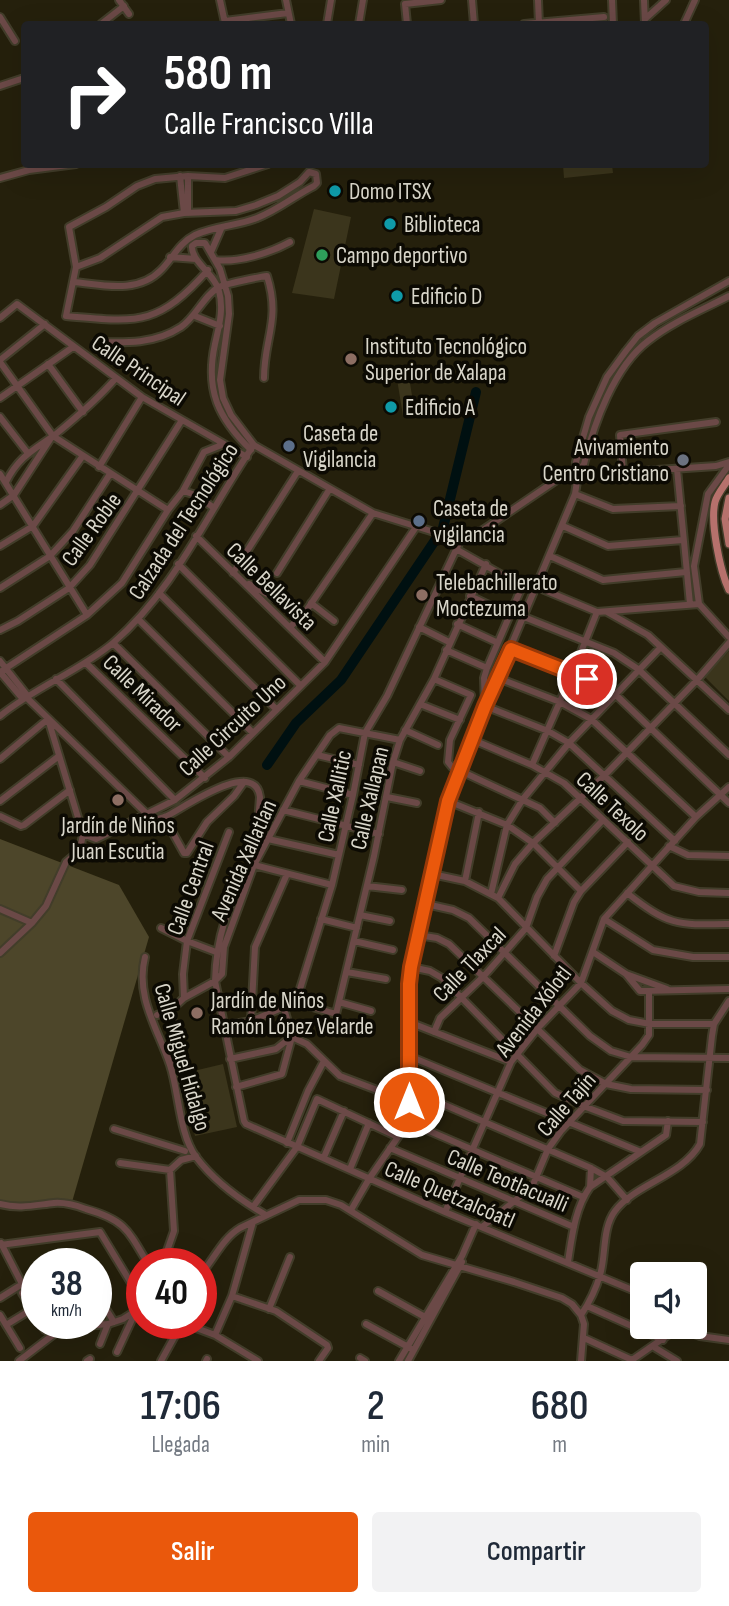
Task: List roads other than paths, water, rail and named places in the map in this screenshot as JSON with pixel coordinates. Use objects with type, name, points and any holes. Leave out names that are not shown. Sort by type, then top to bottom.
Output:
[{"type":"main road","points":[[729,478],[715,502],[715,531],[721,571],[729,590]]},
{"type":"main road","points":[[729,498],[726,519],[729,544]]},
{"type":"street","points":[[219,0],[224,21]]},
{"type":"street","points":[[286,0],[290,21]]},
{"type":"street","points":[[328,21],[331,0]]},
{"type":"street","points":[[360,21],[363,0]]},
{"type":"street","points":[[407,21],[405,4],[440,0]]},
{"type":"street","points":[[472,0],[474,21]]},
{"type":"street","points":[[538,0],[539,21]]},
{"type":"street","points":[[612,0],[613,21]]},
{"type":"street","points":[[644,0],[645,21]]},
{"type":"street","points":[[646,21],[666,0]]},
{"type":"street","points":[[685,21],[695,0]]},
{"type":"street","points":[[105,21],[122,3],[129,14]]},
{"type":"street","points":[[236,21],[288,12]]},
{"type":"street","points":[[0,17],[15,41]]},
{"type":"street","points":[[567,21],[604,17]]},
{"type":"street","points":[[0,86],[21,79]]},
{"type":"street","points":[[0,178],[45,168]]},
{"type":"street","points":[[208,270],[176,303],[160,313],[118,320],[66,316],[76,267],[68,227],[106,207],[137,186],[155,179],[184,176],[225,178],[256,168]]},
{"type":"street","points":[[74,282],[124,287],[137,285],[162,270],[170,257],[193,236],[239,225],[276,210],[314,186],[317,183],[316,174],[309,172],[278,196],[236,211],[162,217],[100,258],[76,267]]},
{"type":"street","points":[[184,176],[186,213]]},
{"type":"street","points":[[212,251],[221,229]]},
{"type":"street","points":[[215,260],[225,261],[268,251],[290,242]]},
{"type":"street","points":[[196,243],[205,243],[220,269],[229,314],[220,380],[223,398],[252,447],[224,420],[213,389],[212,358],[220,326],[223,286],[196,259],[192,248],[196,243]]},
{"type":"street","points":[[170,257],[196,259]]},
{"type":"street","points":[[220,269],[225,261]]},
{"type":"street","points":[[96,342],[130,343],[156,339],[183,326],[223,286],[267,276],[274,310],[264,378]]},
{"type":"street","points":[[351,1210],[406,1121],[410,1090],[411,967],[448,801],[471,739],[575,494],[578,475],[576,462],[589,417],[607,377],[638,336],[655,323],[729,281]]},
{"type":"street","points":[[578,475],[606,401],[634,356],[646,342],[661,332],[729,296]]},
{"type":"street","name":"Calle Principal","points":[[0,318],[17,304],[142,397],[247,457]]},
{"type":"street","points":[[195,316],[220,326]]},
{"type":"street","points":[[44,324],[0,361],[52,436],[168,510]]},
{"type":"street","points":[[0,398],[73,347]]},
{"type":"street","points":[[48,364],[83,412]]},
{"type":"street","points":[[6,482],[27,452],[83,412],[116,378]]},
{"type":"street","points":[[99,467],[142,397]]},
{"type":"street","points":[[0,417],[27,452]]},
{"type":"street","name":"Calle Roble","points":[[0,630],[69,587],[90,565],[182,420]]},
{"type":"street","points":[[622,472],[620,435],[716,422]]},
{"type":"street","points":[[0,505],[14,495],[52,436]]},
{"type":"street","points":[[1,671],[87,615],[122,583],[183,491],[204,452],[224,444]]},
{"type":"street","name":"Calzada del Tecnológico","points":[[0,716],[25,697],[86,663],[138,620],[178,565],[211,506],[252,447],[373,513],[447,536],[462,537]]},
{"type":"street","points":[[0,546],[33,526],[82,457]]},
{"type":"street","points":[[462,537],[483,530],[558,479],[578,475],[729,463]]},
{"type":"street","points":[[729,463],[708,495],[694,566],[699,604],[729,637]]},
{"type":"street","points":[[677,469],[690,604]]},
{"type":"street","points":[[233,573],[298,471]]},
{"type":"street","points":[[0,474],[87,615]]},
{"type":"street","points":[[0,588],[50,556],[73,531],[110,474]]},
{"type":"street","points":[[278,573],[329,490]]},
{"type":"street","points":[[183,491],[196,495],[211,506]]},
{"type":"street","points":[[575,494],[613,509],[681,506]]},
{"type":"street","points":[[290,627],[304,614],[373,513]]},
{"type":"street","points":[[563,526],[608,546],[683,540]]},
{"type":"street","name":"Calle Circuito Uno","points":[[83,834],[96,839],[148,815],[175,800],[229,757],[325,662],[416,527]]},
{"type":"street","name":"Calle Bellavista","points":[[196,536],[325,662]]},
{"type":"street","name":"Calle Xallitic","points":[[296,1002],[332,885],[354,795],[365,733],[387,696],[462,537]]},
{"type":"street","points":[[456,549],[518,583],[521,589],[486,668],[485,706]]},
{"type":"street","points":[[550,556],[603,580],[685,572]]},
{"type":"street","name":"Calle Xallapan","points":[[296,1002],[336,1014],[400,740],[434,679],[486,564]]},
{"type":"street","points":[[178,565],[300,685]]},
{"type":"street","points":[[242,579],[304,614]]},
{"type":"street","points":[[537,587],[597,612],[699,604]]},
{"type":"street","points":[[159,593],[276,709]]},
{"type":"street","points":[[470,596],[508,614]]},
{"type":"street","points":[[311,603],[334,621]]},
{"type":"street","points":[[531,765],[548,731],[597,612]]},
{"type":"street","points":[[607,612],[648,635],[729,710]]},
{"type":"street","points":[[524,617],[614,653],[638,669],[729,755]]},
{"type":"street","points":[[138,620],[252,732]]},
{"type":"street","points":[[457,624],[496,642]]},
{"type":"street","points":[[419,627],[449,642]]},
{"type":"street","points":[[113,643],[229,757]]},
{"type":"street","points":[[495,896],[515,864],[533,843],[605,775],[729,643]]},
{"type":"street","points":[[495,896],[508,825],[523,799],[569,743],[661,647]]},
{"type":"street","points":[[511,649],[573,672],[616,695],[729,803]]},
{"type":"street","points":[[446,650],[486,668]]},
{"type":"street","points":[[0,661],[1,671],[25,697],[148,815],[151,821],[164,817],[208,791],[244,782],[254,785],[259,790],[260,797],[254,865],[332,885]]},
{"type":"street","name":"Calle Mirador","points":[[86,663],[205,778]]},
{"type":"street","points":[[498,678],[560,702],[591,719],[696,817]]},
{"type":"street","points":[[56,679],[175,800]]},
{"type":"street","points":[[434,679],[471,695],[450,740],[448,762],[540,808],[555,823]]},
{"type":"street","points":[[420,704],[460,720]]},
{"type":"street","points":[[485,706],[548,731],[569,743],[605,775],[672,844],[688,855],[729,856]]},
{"type":"street","points":[[0,953],[46,906],[66,862],[80,850],[83,834],[48,719]]},
{"type":"street","points":[[0,759],[48,719]]},
{"type":"street","name":"Avenida Xallatlan","points":[[246,1124],[222,1026],[215,981],[222,974],[221,945],[254,865],[299,781],[317,754],[330,735],[339,728],[365,733]]},
{"type":"street","points":[[405,730],[438,745]]},
{"type":"street","points":[[365,733],[400,740]]},
{"type":"street","name":"Calle Texolo","points":[[471,739],[531,765],[564,783],[674,886],[699,892],[729,893]]},
{"type":"street","points":[[317,754],[359,765]]},
{"type":"street","points":[[0,801],[59,756]]},
{"type":"street","points":[[393,762],[420,771]]},
{"type":"street","points":[[299,781],[354,795]]},
{"type":"street","points":[[164,817],[187,853],[207,822],[234,796],[244,782]]},
{"type":"street","name":"Avenida Xólotl","points":[[445,1212],[511,1062],[538,1028],[581,983],[604,919],[696,817],[729,787]]},
{"type":"street","points":[[0,816],[24,825],[70,790]]},
{"type":"street","points":[[387,797],[417,803]]},
{"type":"street","points":[[448,801],[508,825],[533,843],[581,891]]},
{"type":"street","points":[[283,810],[379,834]]},
{"type":"street","points":[[465,881],[479,812]]},
{"type":"street","name":"Calle Tlaxcal","points":[[434,1032],[440,1018],[484,976],[526,928],[537,897],[557,867],[603,820]]},
{"type":"street","name":"Calle Central","points":[[184,998],[183,974],[187,941],[229,832]]},
{"type":"street","points":[[268,839],[339,855]]},
{"type":"street","points":[[554,956],[574,902],[581,891],[628,842]]},
{"type":"street","points":[[251,1021],[254,947],[286,874]]},
{"type":"street","points":[[432,874],[465,881],[495,896],[581,983],[612,1010],[629,1020],[650,1024],[714,1024]]},
{"type":"street","points":[[367,886],[402,890]]},
{"type":"street","points":[[627,893],[654,914],[674,923],[729,925]]},
{"type":"street","points":[[426,904],[453,910],[469,918],[590,1037],[611,1051],[631,1056],[729,1058]]},
{"type":"street","points":[[0,909],[32,922]]},
{"type":"street","points":[[360,915],[390,921]]},
{"type":"street","points":[[321,919],[357,928]]},
{"type":"street","points":[[604,919],[653,950],[693,957],[729,957]]},
{"type":"street","points":[[161,928],[216,952]]},
{"type":"street","points":[[418,935],[437,938],[449,944],[580,1070],[606,1084],[631,1089],[707,1090]]},
{"type":"street","points":[[354,941],[393,950]]},
{"type":"street","points":[[157,1015],[171,1010],[184,998],[215,981],[216,952],[221,945]]},
{"type":"street","points":[[593,952],[626,974],[672,991]]},
{"type":"street","name":"Calle Miguel Hidalgo","points":[[145,957],[142,978],[145,997],[152,1024],[170,1064],[187,1149],[213,1175],[266,1214]]},
{"type":"street","points":[[411,967],[430,971],[442,978],[555,1093],[623,1121],[703,1122]]},
{"type":"street","points":[[346,972],[386,979]]},
{"type":"street","points":[[626,974],[640,990],[729,989]]},
{"type":"street","points":[[649,991],[650,1024]]},
{"type":"street","points":[[581,1315],[600,1275],[614,1212],[627,1200],[693,1157],[700,1144],[714,1024],[729,1001]]},
{"type":"street","points":[[222,1026],[251,1021],[296,1002]]},
{"type":"street","points":[[339,1002],[370,1011]]},
{"type":"street","points":[[236,1087],[282,1074],[292,1037],[284,1008]]},
{"type":"street","points":[[170,1064],[176,1048],[171,1010]]},
{"type":"street","points":[[409,1022],[511,1062]]},
{"type":"street","name":"Calle Tajín","points":[[427,1318],[479,1225],[514,1203],[532,1187],[548,1149],[649,1035],[650,1024]]},
{"type":"street","points":[[230,1059],[276,1049],[292,1037]]},
{"type":"street","points":[[292,1037],[307,1044],[340,1076],[409,1102]]},
{"type":"street","points":[[409,1056],[641,1152]]},
{"type":"street","points":[[287,1143],[308,1091],[324,1061]]},
{"type":"street","points":[[410,1090],[591,1168],[607,1177],[627,1200]]},
{"type":"street","points":[[253,1207],[297,1147],[317,1099],[398,1137]]},
{"type":"street","points":[[324,1157],[344,1111]]},
{"type":"street","points":[[406,1121],[583,1197]]},
{"type":"street","points":[[568,1262],[574,1227],[583,1197],[590,1187],[666,1135],[668,1121]]},
{"type":"street","points":[[350,1169],[369,1123]]},
{"type":"street","name":"Calle Quetzalcóatl","points":[[246,1124],[445,1212],[630,1289]]},
{"type":"street","points":[[114,1129],[187,1149],[181,1160],[170,1170]]},
{"type":"street","name":"Calle Teotlacualli","points":[[390,1148],[574,1227]]},
{"type":"street","points":[[181,1160],[195,1156]]},
{"type":"street","points":[[120,1163],[170,1170]]},
{"type":"street","points":[[590,1187],[591,1168]]},
{"type":"street","points":[[169,1248],[174,1236],[170,1170]]},
{"type":"street","points":[[217,1256],[231,1233],[266,1214],[299,1200],[326,1200],[351,1210],[422,1255],[562,1298],[572,1304],[581,1315],[584,1338],[581,1361]]},
{"type":"street","points":[[0,1204],[18,1207],[58,1202],[98,1212],[118,1220],[128,1230],[139,1248]]},
{"type":"street","points":[[217,1330],[232,1296],[253,1222]]},
{"type":"street","points":[[0,1298],[25,1283],[0,1243],[100,1232],[126,1275]]},
{"type":"street","points":[[269,1309],[290,1257]]},
{"type":"street","points":[[378,1291],[427,1318]]},
{"type":"street","points":[[232,1296],[269,1309],[298,1325],[328,1348],[319,1361]]},
{"type":"street","points":[[584,1338],[632,1360],[663,1340],[587,1306]]},
{"type":"street","points":[[0,1315],[20,1348]]},
{"type":"street","points":[[6,1325],[21,1316]]},
{"type":"street","points":[[399,1361],[427,1318]]},
{"type":"street","points":[[408,1361],[427,1318]]},
{"type":"street","points":[[366,1324],[414,1350]]},
{"type":"street","points":[[117,1352],[126,1334]]},
{"type":"street","points":[[217,1336],[258,1361]]},
{"type":"street","points":[[707,1337],[729,1340]]},
{"type":"street","points":[[19,1361],[48,1339]]},
{"type":"street","points":[[100,1344],[103,1339]]},
{"type":"street","points":[[161,1361],[173,1339]]},
{"type":"street","points":[[654,1347],[677,1361]]},
{"type":"waterway","points":[[443,528],[476,392]]},
{"type":"waterway","points":[[267,765],[296,723],[341,680],[436,539]]},
{"type":"place","name":"Domo ITSX","points":[[335,191]]},
{"type":"place","name":"Biblioteca","points":[[390,224]]},
{"type":"place","name":"Campo deportivo","points":[[322,255]]},
{"type":"place","name":"Edificio D","points":[[397,296]]},
{"type":"place","name":"Instituto Tecnológico Superior de Xalapa","points":[[351,359]]},
{"type":"place","name":"Edificio A","points":[[391,407]]},
{"type":"place","name":"Caseta de Vigilancia","points":[[289,446]]},
{"type":"place","name":"Avivamiento Centro Cristiano","points":[[683,460]]},
{"type":"place","name":"Caseta de vigilancia","points":[[419,521]]},
{"type":"place","name":"Telebachillerato Moctezuma","points":[[422,595]]},
{"type":"place","name":"Jardín de Niños Juan Escutia","points":[[118,800]]},
{"type":"place","name":"Jardín de Niños Ramón López Velarde","points":[[197,1013]]}]
